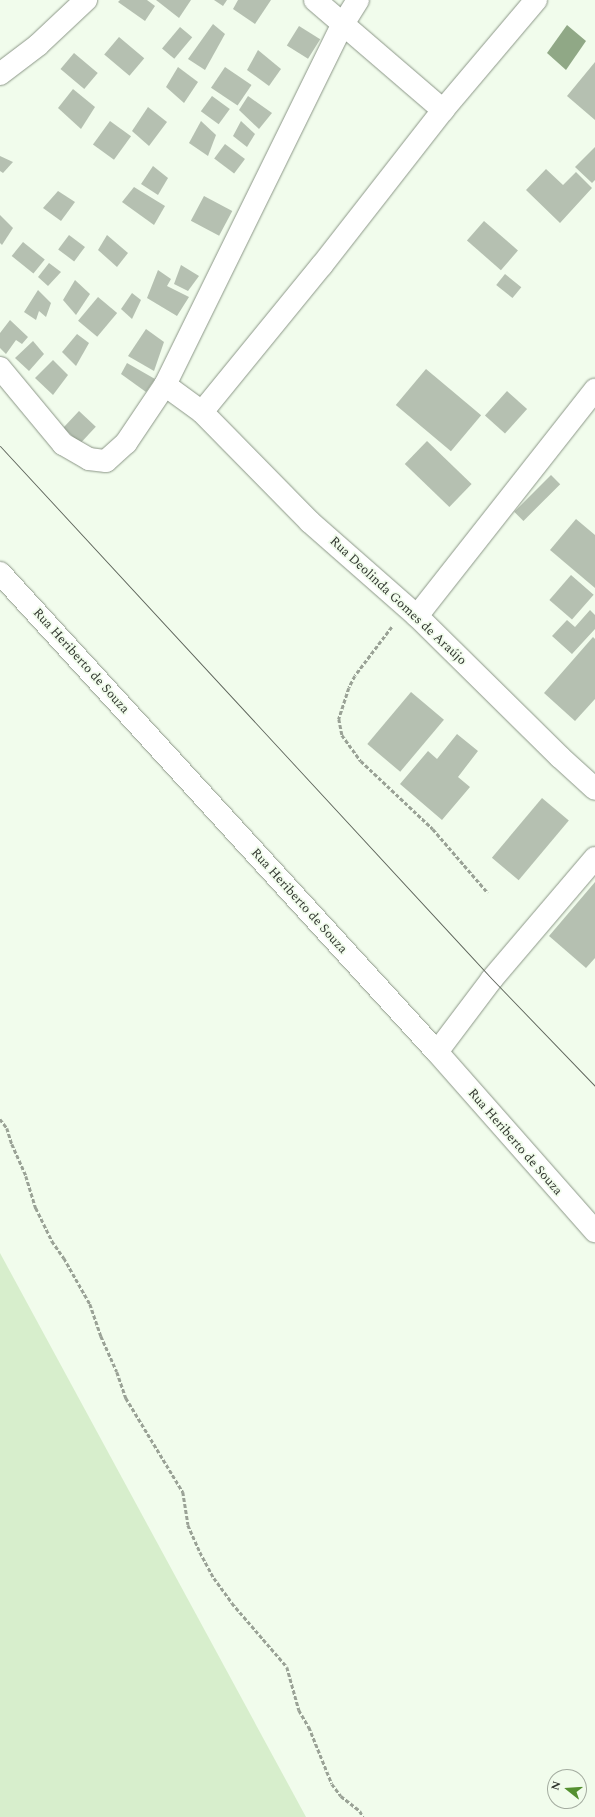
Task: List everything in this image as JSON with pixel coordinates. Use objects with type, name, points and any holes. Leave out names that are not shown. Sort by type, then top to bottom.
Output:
[{"type":"street","points":[[0,74],[38,45],[86,0]]},
{"type":"street","points":[[315,0],[442,110]]},
{"type":"street","points":[[0,368],[63,444],[89,459],[106,461],[126,442],[165,385],[343,24],[358,0]]},
{"type":"street","points":[[202,412],[322,265],[442,110],[536,0]]},
{"type":"street","name":"Rua Deolinda Gomes de Araújo","points":[[165,385],[202,412],[310,522],[413,613],[560,757],[595,789]]},
{"type":"street","points":[[413,613],[595,390]]},
{"type":"street","name":"Rua Heriberto de Souza","points":[[0,573],[436,1052],[595,1231]]},
{"type":"street","points":[[436,1052],[492,979],[595,858]]},
{"type":"path","points":[[413,613],[398,618],[355,676],[339,719],[342,735],[361,761],[433,829],[488,893]]},
{"type":"path","points":[[0,1119],[7,1128],[12,1144],[26,1176],[36,1208],[52,1242],[64,1258],[90,1304],[126,1398],[183,1492],[188,1525],[200,1552],[214,1578],[232,1603],[287,1667],[300,1710],[309,1727],[332,1784],[341,1796],[360,1811],[363,1817]]},
{"type":"shaded area","points":[[567,25],[586,41],[566,70],[547,53]]},
{"type":"shaded area","points":[[0,1253],[306,1817],[0,1817]]},
{"type":"building","points":[[120,0],[147,0],[155,6],[145,21],[118,2]]},
{"type":"building","points":[[156,0],[191,0],[179,18]]},
{"type":"building","points":[[214,0],[227,0],[223,6]]},
{"type":"building","points":[[238,0],[271,0],[255,24],[233,9]]},
{"type":"building","points":[[213,24],[225,34],[205,70],[188,59]]},
{"type":"building","points":[[299,26],[320,39],[308,59],[287,46]]},
{"type":"building","points":[[180,27],[192,37],[174,59],[162,48]]},
{"type":"building","points":[[119,37],[144,58],[129,76],[104,55]]},
{"type":"building","points":[[258,50],[281,69],[269,86],[247,70]]},
{"type":"building","points":[[74,53],[98,73],[84,89],[61,69]]},
{"type":"building","points":[[595,62],[595,120],[567,96]]},
{"type":"building","points":[[178,67],[198,82],[184,103],[166,87]]},
{"type":"building","points":[[225,67],[252,85],[238,106],[211,88]]},
{"type":"building","points":[[73,89],[95,107],[81,129],[58,108]]},
{"type":"building","points":[[212,96],[230,109],[219,124],[201,111]]},
{"type":"building","points":[[248,96],[272,113],[259,129],[239,110]]},
{"type":"building","points":[[148,107],[167,122],[149,146],[132,131]]},
{"type":"building","points":[[110,121],[131,136],[114,160],[93,144]]},
{"type":"building","points":[[201,121],[216,135],[208,156],[189,143]]},
{"type":"building","points":[[241,121],[255,134],[247,147],[233,136]]},
{"type":"building","points":[[225,144],[245,159],[234,173],[214,158]]},
{"type":"building","points":[[595,147],[595,180],[592,183],[575,167]]},
{"type":"building","points":[[0,156],[13,162],[3,173],[0,171]]},
{"type":"building","points":[[153,166],[168,178],[158,195],[141,184]]},
{"type":"building","points":[[546,169],[563,185],[576,172],[592,188],[560,223],[526,190]]},
{"type":"building","points":[[134,187],[165,206],[154,225],[122,202]]},
{"type":"building","points":[[58,191],[75,202],[61,221],[43,208]]},
{"type":"building","points":[[204,196],[232,211],[219,236],[191,221]]},
{"type":"building","points":[[0,215],[13,228],[2,245],[0,243]]},
{"type":"building","points":[[484,221],[518,251],[501,270],[467,241]]},
{"type":"building","points":[[69,235],[85,247],[74,261],[58,249]]},
{"type":"building","points":[[107,235],[128,253],[117,267],[98,250]]},
{"type":"building","points":[[23,242],[45,260],[33,274],[12,256]]},
{"type":"building","points":[[49,263],[61,272],[48,286],[38,277]]},
{"type":"building","points":[[181,265],[199,276],[188,291],[174,284]]},
{"type":"building","points":[[158,270],[171,279],[167,286],[189,297],[177,316],[147,298]]},
{"type":"building","points":[[505,274],[521,287],[513,298],[496,285]]},
{"type":"building","points":[[75,280],[90,294],[76,315],[63,300]]},
{"type":"building","points":[[38,290],[51,303],[46,317],[39,311],[36,320],[24,312]]},
{"type":"building","points":[[132,293],[141,300],[132,319],[121,309]]},
{"type":"building","points":[[98,297],[117,313],[97,337],[78,321]]},
{"type":"building","points":[[10,320],[28,337],[22,344],[16,340],[6,354],[0,348],[0,333]]},
{"type":"building","points":[[146,329],[164,342],[154,371],[128,356]]},
{"type":"building","points":[[77,334],[89,343],[76,366],[62,352]]},
{"type":"building","points":[[33,341],[44,354],[29,371],[15,358]]},
{"type":"building","points":[[53,360],[68,375],[53,395],[35,378]]},
{"type":"building","points":[[127,363],[155,379],[146,392],[121,374]]},
{"type":"building","points":[[426,369],[481,415],[451,451],[396,405]]},
{"type":"building","points":[[507,391],[527,409],[505,434],[485,416]]},
{"type":"building","points":[[79,411],[96,427],[80,444],[63,428]]},
{"type":"building","points":[[427,441],[472,484],[449,507],[405,464]]},
{"type":"building","points":[[551,475],[560,484],[523,521],[514,512]]},
{"type":"building","points":[[576,519],[595,535],[595,588],[550,550]]},
{"type":"building","points":[[571,575],[594,595],[572,620],[549,600]]},
{"type":"building","points":[[590,610],[595,615],[595,629],[572,654],[552,636],[567,620],[575,627]]},
{"type":"building","points":[[593,637],[595,639],[595,699],[575,721],[544,693]]},
{"type":"building","points":[[411,692],[444,720],[400,772],[367,744]]},
{"type":"building","points":[[457,734],[478,751],[458,777],[470,787],[442,820],[400,784],[428,751],[437,759]]},
{"type":"building","points":[[542,798],[569,820],[519,880],[492,858]]},
{"type":"building","points":[[595,882],[595,958],[586,968],[549,936]]},
{"type":"tram line","points":[[0,446],[492,979],[595,1086]]}]
